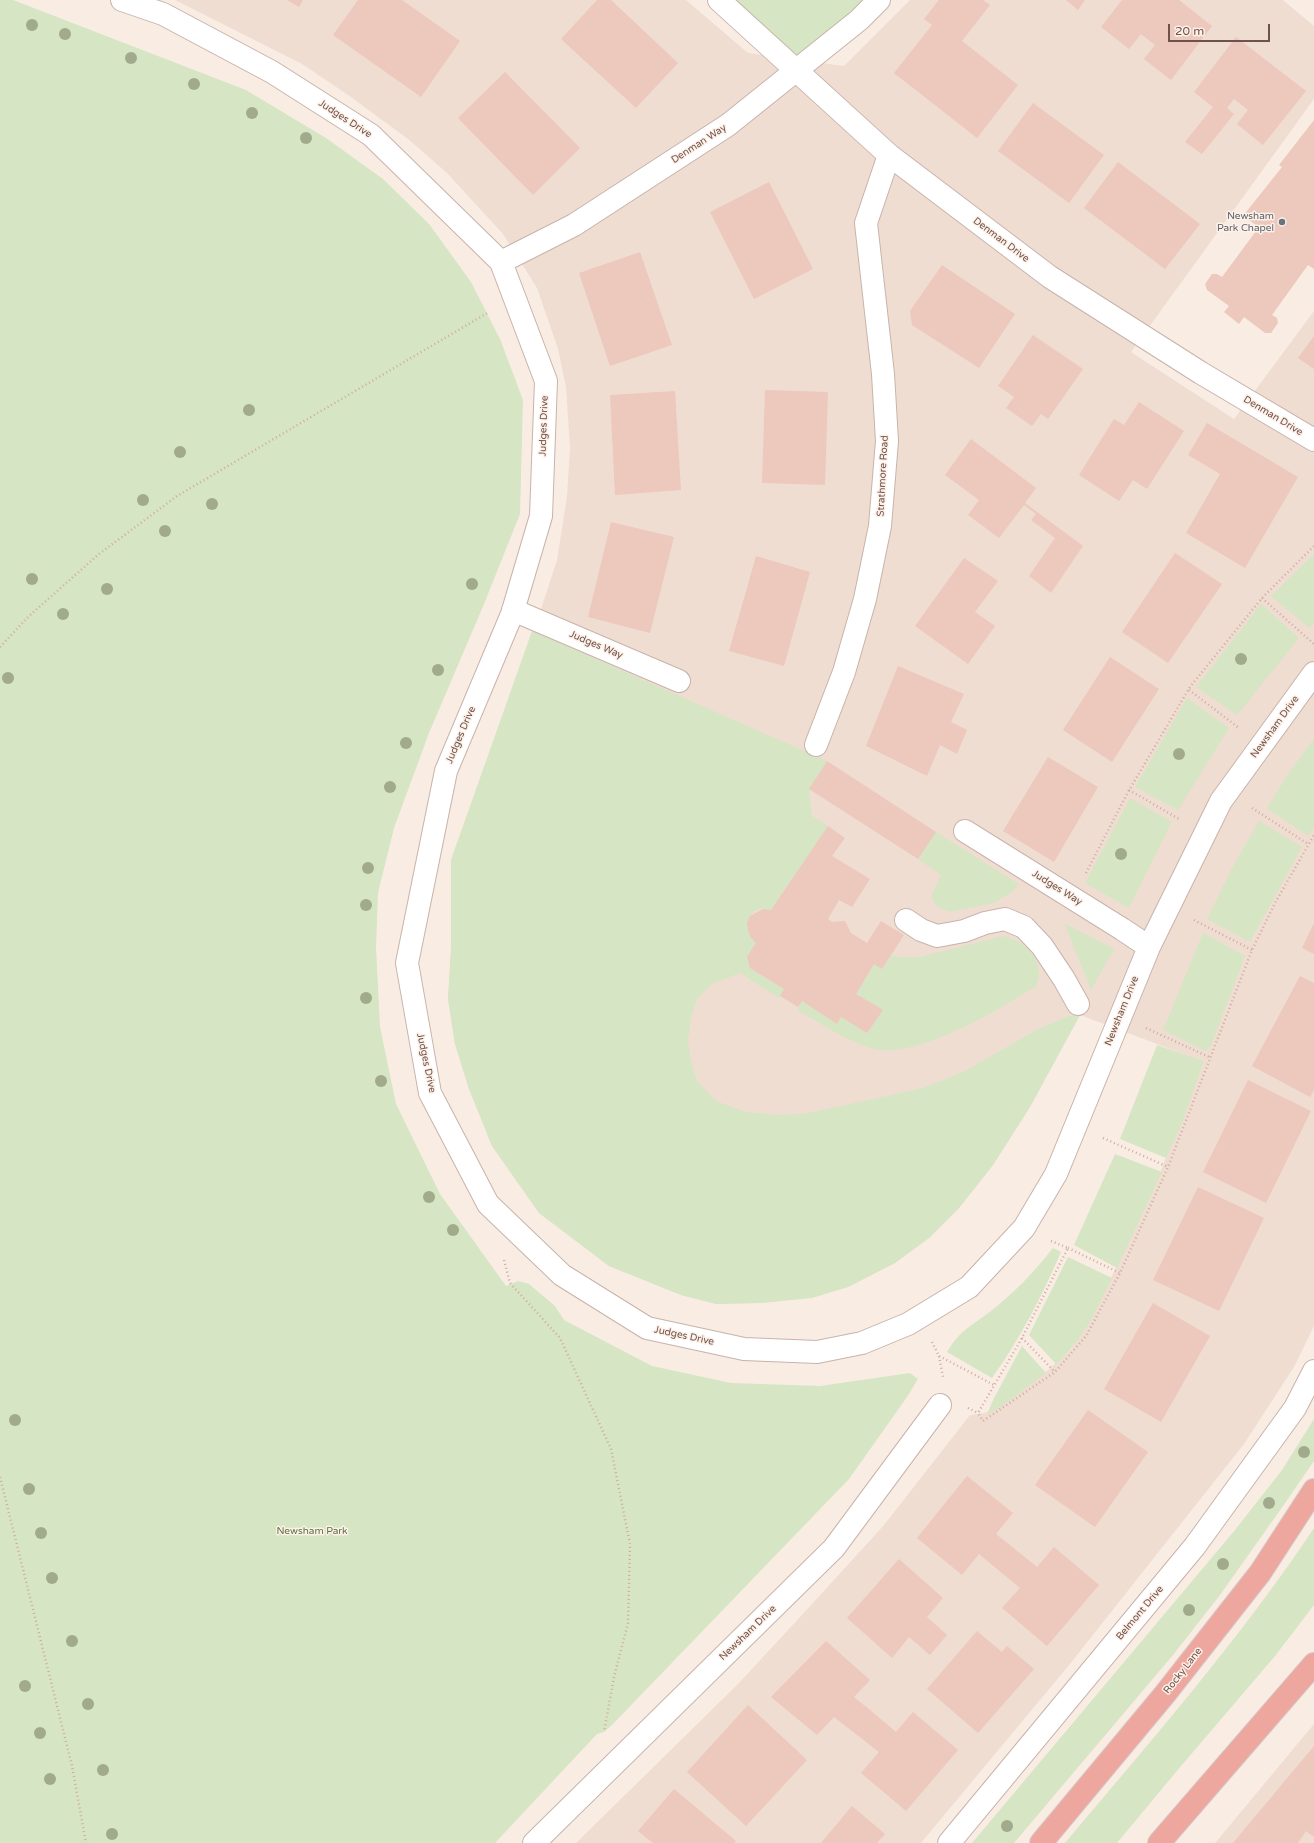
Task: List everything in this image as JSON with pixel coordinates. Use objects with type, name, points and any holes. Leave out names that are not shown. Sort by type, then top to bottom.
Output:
[{"type":"highway","name":"Rocky Lane","points":[[1041,1843],[1165,1694],[1260,1572],[1314,1490]]},
{"type":"highway","points":[[1159,1843],[1311,1672]]},
{"type":"street","name":"Judges Drive","points":[[122,0],[163,14],[272,72],[371,135],[501,262],[546,381],[541,516],[513,610],[446,771],[407,963],[430,1093],[488,1204],[562,1275],[647,1328],[744,1349],[817,1352],[862,1343],[913,1321]]},
{"type":"street","name":"Denman Drive","points":[[719,0],[889,155],[1050,277],[1201,373],[1314,440]]},
{"type":"street","name":"Denman Way","points":[[501,262],[574,225],[728,125],[798,71],[859,20],[879,0]]},
{"type":"street","name":"Strathmore Road","points":[[816,745],[844,672],[865,599],[880,526],[887,441],[882,374],[866,223],[889,155]]},
{"type":"street","name":"Judges Way","points":[[513,610],[679,681]]},
{"type":"street","name":"Newsham Drive","points":[[913,1321],[969,1287],[1024,1228],[1056,1174],[1149,947],[1221,801],[1314,673]]},
{"type":"street","name":"Judges Way","points":[[965,830],[1149,947]]},
{"type":"street","points":[[906,920],[921,930],[937,936],[964,930],[985,922],[1005,919],[1024,927],[1042,946],[1064,979],[1078,1004]]},
{"type":"street","name":"Belmont Drive","points":[[949,1843],[1195,1546],[1295,1408],[1314,1371]]},
{"type":"street","name":"Newsham Drive","points":[[534,1843],[834,1548],[940,1404]]},
{"type":"path","points":[[0,647],[29,616],[99,554],[177,496],[513,297]]},
{"type":"path","points":[[1073,898],[1129,790],[1189,690],[1262,598],[1314,546]]},
{"type":"path","points":[[1262,598],[1314,644]]},
{"type":"path","points":[[1189,690],[1262,745]]},
{"type":"path","points":[[1129,790],[1205,834]]},
{"type":"path","points":[[1227,792],[1308,844]]},
{"type":"path","points":[[1068,1248],[1022,1338],[978,1413],[983,1421],[1055,1372],[1086,1336],[1120,1273],[1168,1167],[1209,1057],[1252,950],[1274,903],[1314,834]]},
{"type":"path","points":[[1169,907],[1252,950]]},
{"type":"path","points":[[1120,1016],[1209,1057]]},
{"type":"path","points":[[1075,1126],[1168,1167]]},
{"type":"path","points":[[1024,1228],[1120,1273]]},
{"type":"path","points":[[502,1254],[510,1283],[560,1338],[611,1449],[630,1544],[628,1623],[614,1677],[602,1740]]},
{"type":"path","points":[[913,1321],[939,1356],[994,1385]]},
{"type":"path","points":[[1022,1338],[1055,1372]]},
{"type":"path","points":[[0,1477],[72,1766],[86,1843]]},
{"type":"shaded area","points":[[175,0],[686,0],[748,53],[844,66],[910,0],[1283,0],[1314,26],[1314,99],[1131,352],[1234,419],[1314,311],[1314,1326],[1294,1367],[1244,1444],[1070,1664],[921,1843],[576,1843],[737,1685],[812,1604],[884,1525],[970,1415],[985,1413],[999,1407],[1048,1370],[1072,1348],[1110,1280],[1160,1173],[1202,1061],[1080,1015],[1030,1107],[993,1165],[959,1208],[929,1238],[895,1263],[848,1287],[812,1297],[761,1303],[716,1304],[681,1295],[609,1266],[539,1213],[492,1146],[469,1089],[455,1044],[448,999],[451,948],[451,860],[557,560],[567,496],[570,448],[566,387],[558,349],[537,288],[503,234],[447,173],[408,139],[348,95],[302,64]]},
{"type":"shaded area","points":[[1314,1724],[1314,1843],[1215,1843]]},
{"type":"green space","name":"Newsham Park","points":[[0,0],[13,0],[246,90],[326,138],[383,179],[429,224],[471,282],[500,339],[523,400],[520,514],[484,604],[429,733],[394,828],[378,893],[376,947],[380,1027],[396,1104],[440,1194],[506,1286],[518,1281],[529,1284],[555,1306],[564,1320],[652,1366],[731,1383],[820,1386],[910,1373],[918,1379],[849,1479],[612,1725],[604,1732],[597,1734],[495,1843],[0,1843]]},
{"type":"green space","points":[[719,0],[879,0],[798,71]]},
{"type":"green space","points":[[1314,554],[1314,623],[1309,628],[1271,596]]},
{"type":"green space","points":[[1261,604],[1299,638],[1237,715],[1196,687]]},
{"type":"green space","points":[[532,631],[827,761],[809,789],[812,816],[828,826],[771,910],[764,908],[758,909],[753,912],[748,923],[748,930],[756,943],[747,957],[750,968],[784,989],[779,998],[740,973],[712,984],[697,999],[691,1017],[688,1040],[690,1057],[697,1081],[716,1101],[746,1112],[778,1115],[804,1114],[923,1088],[963,1072],[1040,1028],[1069,1016],[1080,1015],[1030,1107],[993,1165],[959,1208],[929,1238],[895,1263],[848,1287],[812,1298],[761,1303],[716,1304],[681,1295],[609,1266],[539,1213],[492,1146],[469,1089],[455,1044],[448,999],[451,948],[451,860]]},
{"type":"green space","points":[[1187,698],[1229,728],[1178,810],[1135,787]]},
{"type":"green space","points":[[1314,739],[1314,828],[1308,836],[1267,808],[1288,774]]},
{"type":"green space","points":[[1130,798],[1172,822],[1129,908],[1085,883]]},
{"type":"green space","points":[[1259,821],[1302,847],[1250,942],[1207,919],[1232,868]]},
{"type":"green space","points":[[936,832],[1019,884],[1012,892],[994,903],[949,912],[938,907],[931,897],[941,875],[918,859]]},
{"type":"green space","points":[[1064,923],[1114,949],[1091,990]]},
{"type":"green space","points":[[1203,933],[1245,956],[1211,1046],[1205,1051],[1163,1030]]},
{"type":"green space","points":[[1003,936],[1019,942],[1032,954],[1039,969],[1039,977],[1036,986],[979,1019],[932,1041],[909,1047],[888,1050],[870,1048],[842,1036],[797,1010],[802,1001],[837,1023],[841,1017],[867,1033],[882,1010],[856,994],[874,964],[882,969],[892,955],[898,957],[920,957]]},
{"type":"green space","points":[[1157,1045],[1204,1061],[1180,1128],[1166,1158],[1120,1139]]},
{"type":"green space","points":[[1115,1154],[1162,1172],[1117,1268],[1074,1245]]},
{"type":"green space","points":[[1053,1248],[1061,1252],[1046,1285],[1021,1333],[992,1378],[947,1352],[962,1333],[1000,1304],[1016,1289]]},
{"type":"green space","points":[[1068,1257],[1112,1278],[1082,1334],[1075,1344],[1056,1364],[1029,1335]]},
{"type":"green space","points":[[1022,1346],[1046,1373],[999,1408],[987,1414],[994,1398]]},
{"type":"green space","points":[[1314,1419],[1314,1461],[1220,1595],[1173,1655],[1014,1843],[972,1843],[1235,1530],[1282,1470]]},
{"type":"green space","points":[[1314,1528],[1314,1605],[1275,1656],[1117,1843],[1065,1843],[1162,1728],[1225,1650],[1286,1569]]},
{"type":"building","points":[[287,0],[303,0],[299,7]]},
{"type":"building","points":[[358,0],[402,0],[460,41],[421,97],[333,35]]},
{"type":"building","points":[[597,0],[611,0],[678,63],[636,108],[561,39]]},
{"type":"building","points":[[939,0],[983,0],[990,5],[962,41],[1018,85],[977,138],[894,73],[932,25],[924,19]]},
{"type":"building","points":[[1066,0],[1085,0],[1078,10]]},
{"type":"building","points":[[1122,0],[1179,0],[1212,26],[1171,80],[1144,59],[1155,45],[1141,34],[1129,49],[1101,27]]},
{"type":"building","points":[[1236,37],[1306,91],[1263,145],[1237,124],[1248,110],[1234,99],[1227,108],[1234,114],[1202,154],[1185,142],[1213,107],[1194,92]]},
{"type":"building","points":[[505,72],[580,148],[533,195],[458,118]]},
{"type":"building","points":[[1033,103],[1104,155],[1069,203],[998,151]]},
{"type":"building","name":"Newsham Park Chapel","points":[[1314,120],[1314,269],[1308,265],[1272,315],[1277,318],[1278,323],[1271,333],[1265,333],[1244,317],[1239,324],[1224,312],[1229,306],[1207,290],[1205,284],[1212,274],[1217,274],[1222,277],[1259,227],[1243,216],[1282,167],[1279,165]]},
{"type":"building","points":[[1118,162],[1200,224],[1165,269],[1084,208]]},
{"type":"building","points":[[769,182],[813,269],[754,299],[710,212]]},
{"type":"building","points":[[640,252],[672,345],[610,366],[579,273]]},
{"type":"building","points":[[942,265],[1015,314],[979,368],[912,325],[910,311]]},
{"type":"building","points":[[1033,335],[1083,369],[1048,419],[1041,414],[1032,426],[1006,408],[1014,397],[998,386]]},
{"type":"building","points":[[1314,336],[1314,369],[1298,358]]},
{"type":"building","points":[[765,390],[828,392],[825,485],[762,483]]},
{"type":"building","points":[[675,391],[681,490],[615,495],[610,395]]},
{"type":"building","points":[[1139,402],[1184,431],[1147,489],[1133,480],[1119,501],[1079,475],[1114,419],[1124,425]]},
{"type":"building","points":[[1207,423],[1298,477],[1245,568],[1186,533],[1220,474],[1188,455]]},
{"type":"building","points":[[971,439],[1036,488],[1025,503],[1083,546],[1051,593],[1029,576],[1055,538],[1031,520],[1036,514],[1024,505],[999,538],[968,515],[979,500],[945,475]]},
{"type":"building","points":[[611,522],[674,537],[650,633],[588,617]]},
{"type":"building","points":[[1175,553],[1222,584],[1168,663],[1122,632]]},
{"type":"building","points":[[756,556],[810,572],[784,666],[729,651]]},
{"type":"building","points":[[964,558],[998,581],[975,612],[995,626],[968,664],[915,626]]},
{"type":"building","points":[[1110,657],[1159,689],[1112,762],[1063,730]]},
{"type":"building","points":[[898,666],[964,694],[951,722],[967,730],[957,754],[940,745],[927,776],[866,746]]},
{"type":"building","points":[[1048,757],[1098,787],[1054,862],[1003,831]]},
{"type":"building","points":[[827,761],[936,832],[918,859],[809,789]]},
{"type":"building","points":[[828,826],[845,838],[832,856],[870,879],[852,907],[839,900],[828,919],[832,922],[845,921],[851,933],[867,943],[881,921],[904,935],[882,969],[874,964],[856,994],[883,1010],[867,1033],[841,1017],[837,1024],[802,1001],[798,1007],[780,996],[784,989],[750,968],[747,957],[756,943],[751,938],[748,930],[747,923],[750,916],[763,909],[771,910]]},
{"type":"building","points":[[1314,923],[1314,954],[1302,948]]},
{"type":"building","points":[[1300,976],[1314,983],[1314,1090],[1310,1097],[1252,1066]]},
{"type":"building","points":[[1248,1080],[1311,1111],[1266,1203],[1203,1172]]},
{"type":"building","points":[[1198,1187],[1264,1218],[1219,1311],[1153,1280]]},
{"type":"building","points":[[1153,1303],[1210,1336],[1161,1422],[1104,1389]]},
{"type":"building","points":[[1088,1410],[1148,1452],[1095,1527],[1035,1485]]},
{"type":"building","points":[[967,1476],[1013,1513],[996,1534],[1037,1567],[1054,1547],[1099,1585],[1047,1646],[1002,1608],[1020,1588],[979,1554],[962,1575],[917,1538]]},
{"type":"building","points":[[899,1559],[943,1598],[927,1617],[947,1635],[930,1655],[909,1637],[892,1658],[847,1618]]},
{"type":"building","points":[[977,1631],[1002,1652],[1007,1646],[1034,1669],[978,1733],[927,1689]]},
{"type":"building","points":[[826,1641],[870,1680],[854,1697],[896,1732],[913,1712],[958,1750],[906,1811],[861,1773],[879,1752],[834,1717],[817,1735],[771,1697]]},
{"type":"building","points":[[748,1705],[807,1760],[746,1826],[687,1772]]},
{"type":"building","points":[[1314,1746],[1314,1837],[1306,1831],[1298,1843],[1233,1843]]},
{"type":"building","points":[[674,1789],[736,1841],[734,1843],[653,1843],[638,1831]]},
{"type":"building","points":[[852,1806],[885,1834],[877,1843],[821,1843]]},
{"type":"place","name":"Newsham Park Chapel","points":[[1282,222]]}]
